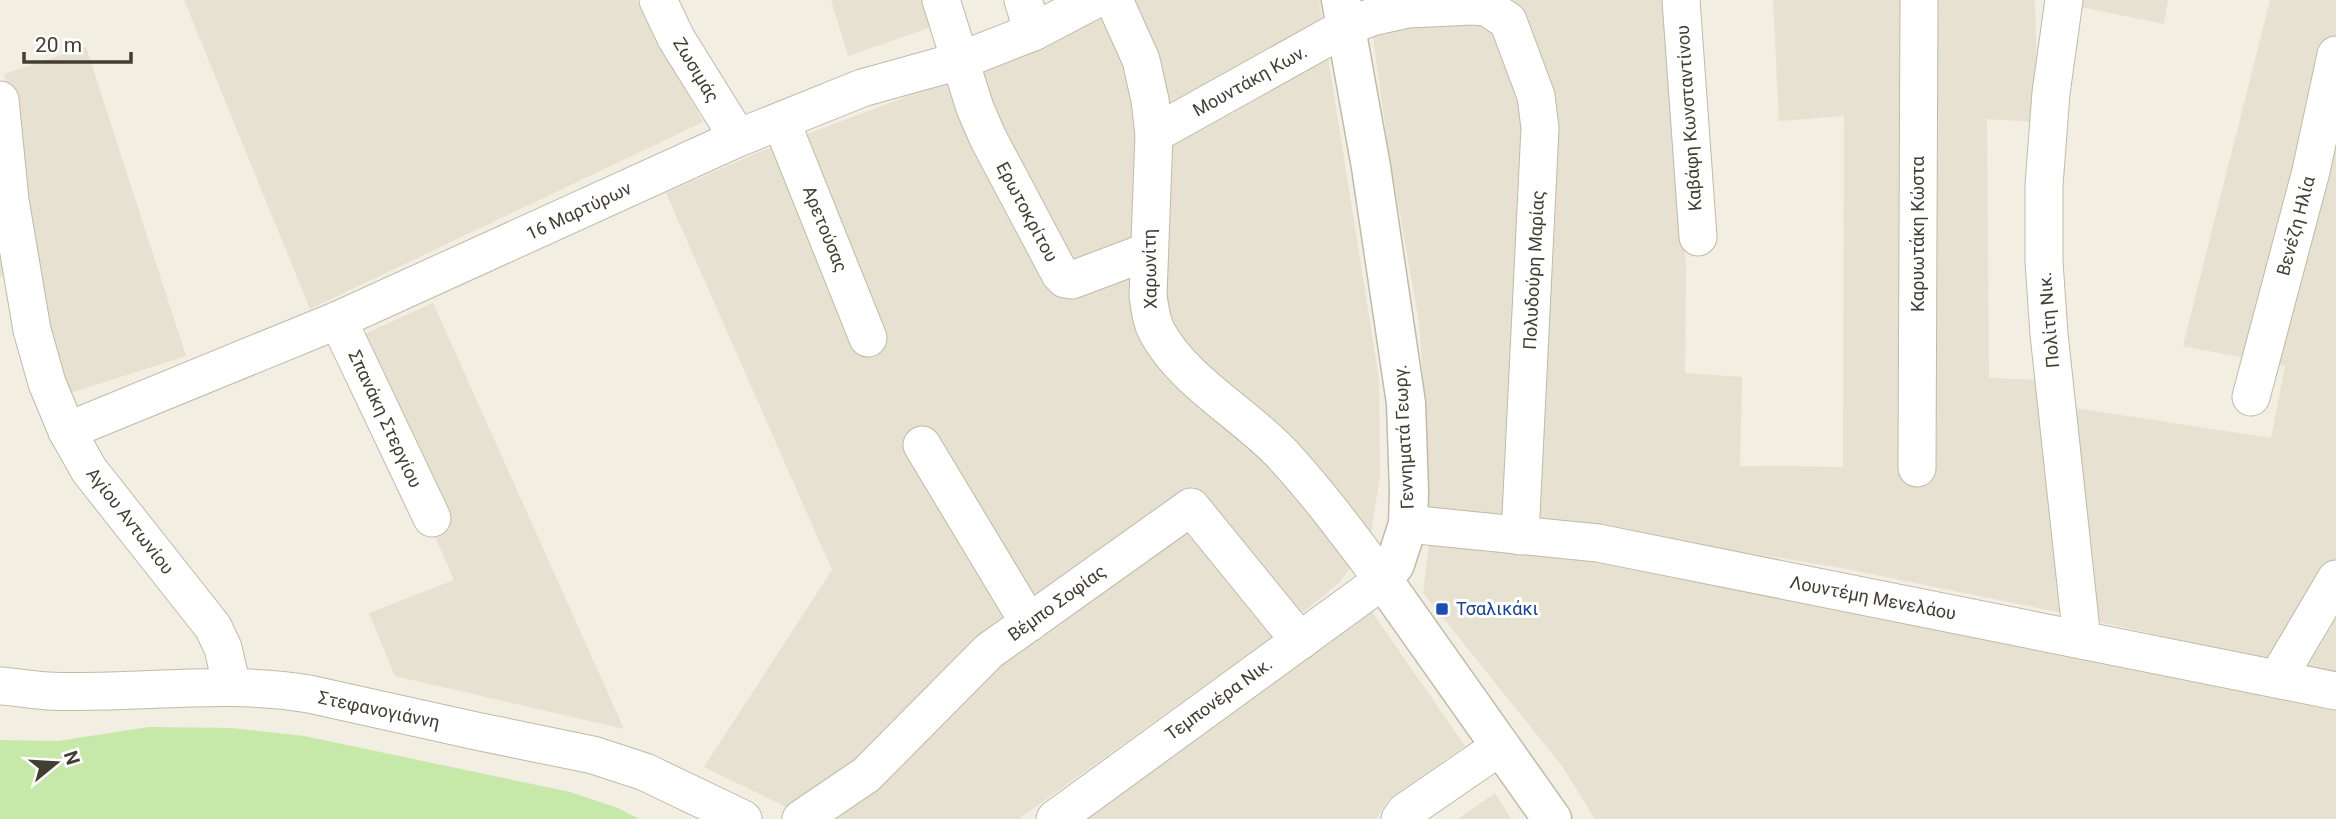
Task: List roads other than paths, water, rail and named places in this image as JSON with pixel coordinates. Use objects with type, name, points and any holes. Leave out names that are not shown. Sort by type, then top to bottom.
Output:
[{"type":"street","name":"Ζωσιμάς","points":[[658,0],[676,38],[737,138]]},
{"type":"street","points":[[941,0],[959,61]]},
{"type":"street","name":"16 Μαρτύρων","points":[[67,430],[338,320],[737,138],[862,88],[959,61],[1028,16],[1094,0]]},
{"type":"street","name":"Χαρωνίτη","points":[[1114,0],[1141,60],[1154,134],[1148,296],[1151,317],[1162,340],[1183,365],[1281,453],[1383,580]]},
{"type":"street","name":"Καβάφη Κωνσταντίνου","points":[[1681,0],[1698,237]]},
{"type":"street","name":"Καρυωτάκη Κώστα","points":[[1917,468],[1919,0]]},
{"type":"street","name":"Πολίτη Νικ.","points":[[2064,0],[2051,93],[2044,185],[2044,272],[2082,640]]},
{"type":"street","name":"Μουντάκη Κων.","points":[[1154,134],[1343,14],[1481,7]]},
{"type":"street","name":"Πολυδούρη Μαρίας","points":[[1481,7],[1508,21],[1536,96],[1540,128],[1520,536]]},
{"type":"street","name":"Γεννηματά Γεωργ.","points":[[1343,14],[1371,167],[1403,372],[1408,451],[1408,524],[1395,564],[1383,580]]},
{"type":"street","name":"Βενέζη Ηλία","points":[[2251,397],[2311,172],[2336,55]]},
{"type":"street","name":"Ερωτοκρίτου","points":[[959,61],[975,108],[993,148],[1035,230],[1065,279],[1072,280],[1149,251]]},
{"type":"street","name":"Αγίου Αντωνίου","points":[[0,100],[10,200],[32,330],[47,383],[67,430],[89,470],[213,627],[223,648],[232,687]]},
{"type":"street","name":"Αρετούσας","points":[[781,121],[868,338]]},
{"type":"street","name":"Σπανάκη Στεργίου","points":[[338,320],[432,518]]},
{"type":"street","points":[[922,445],[1029,623]]},
{"type":"street","name":"Βέμπο Σοφίας","points":[[801,819],[866,775],[989,651],[1191,508],[1300,641]]},
{"type":"street","name":"Λουντέμη Μενελάου","points":[[1408,524],[1598,542],[2336,691]]},
{"type":"street","points":[[2277,679],[2336,579]]},
{"type":"street","points":[[1383,580],[1552,819]]},
{"type":"street","name":"Τεμπονέρα Νικ.","points":[[1055,819],[1383,580]]},
{"type":"street","name":"Στεφανογιάννη","points":[[0,685],[47,691],[232,687],[309,694],[593,755],[645,772],[743,819]]},
{"type":"street","points":[[1401,819],[1405,812],[1501,746]]},
{"type":"place","name":"Τσαλικάκι","points":[[1442,609]]}]
